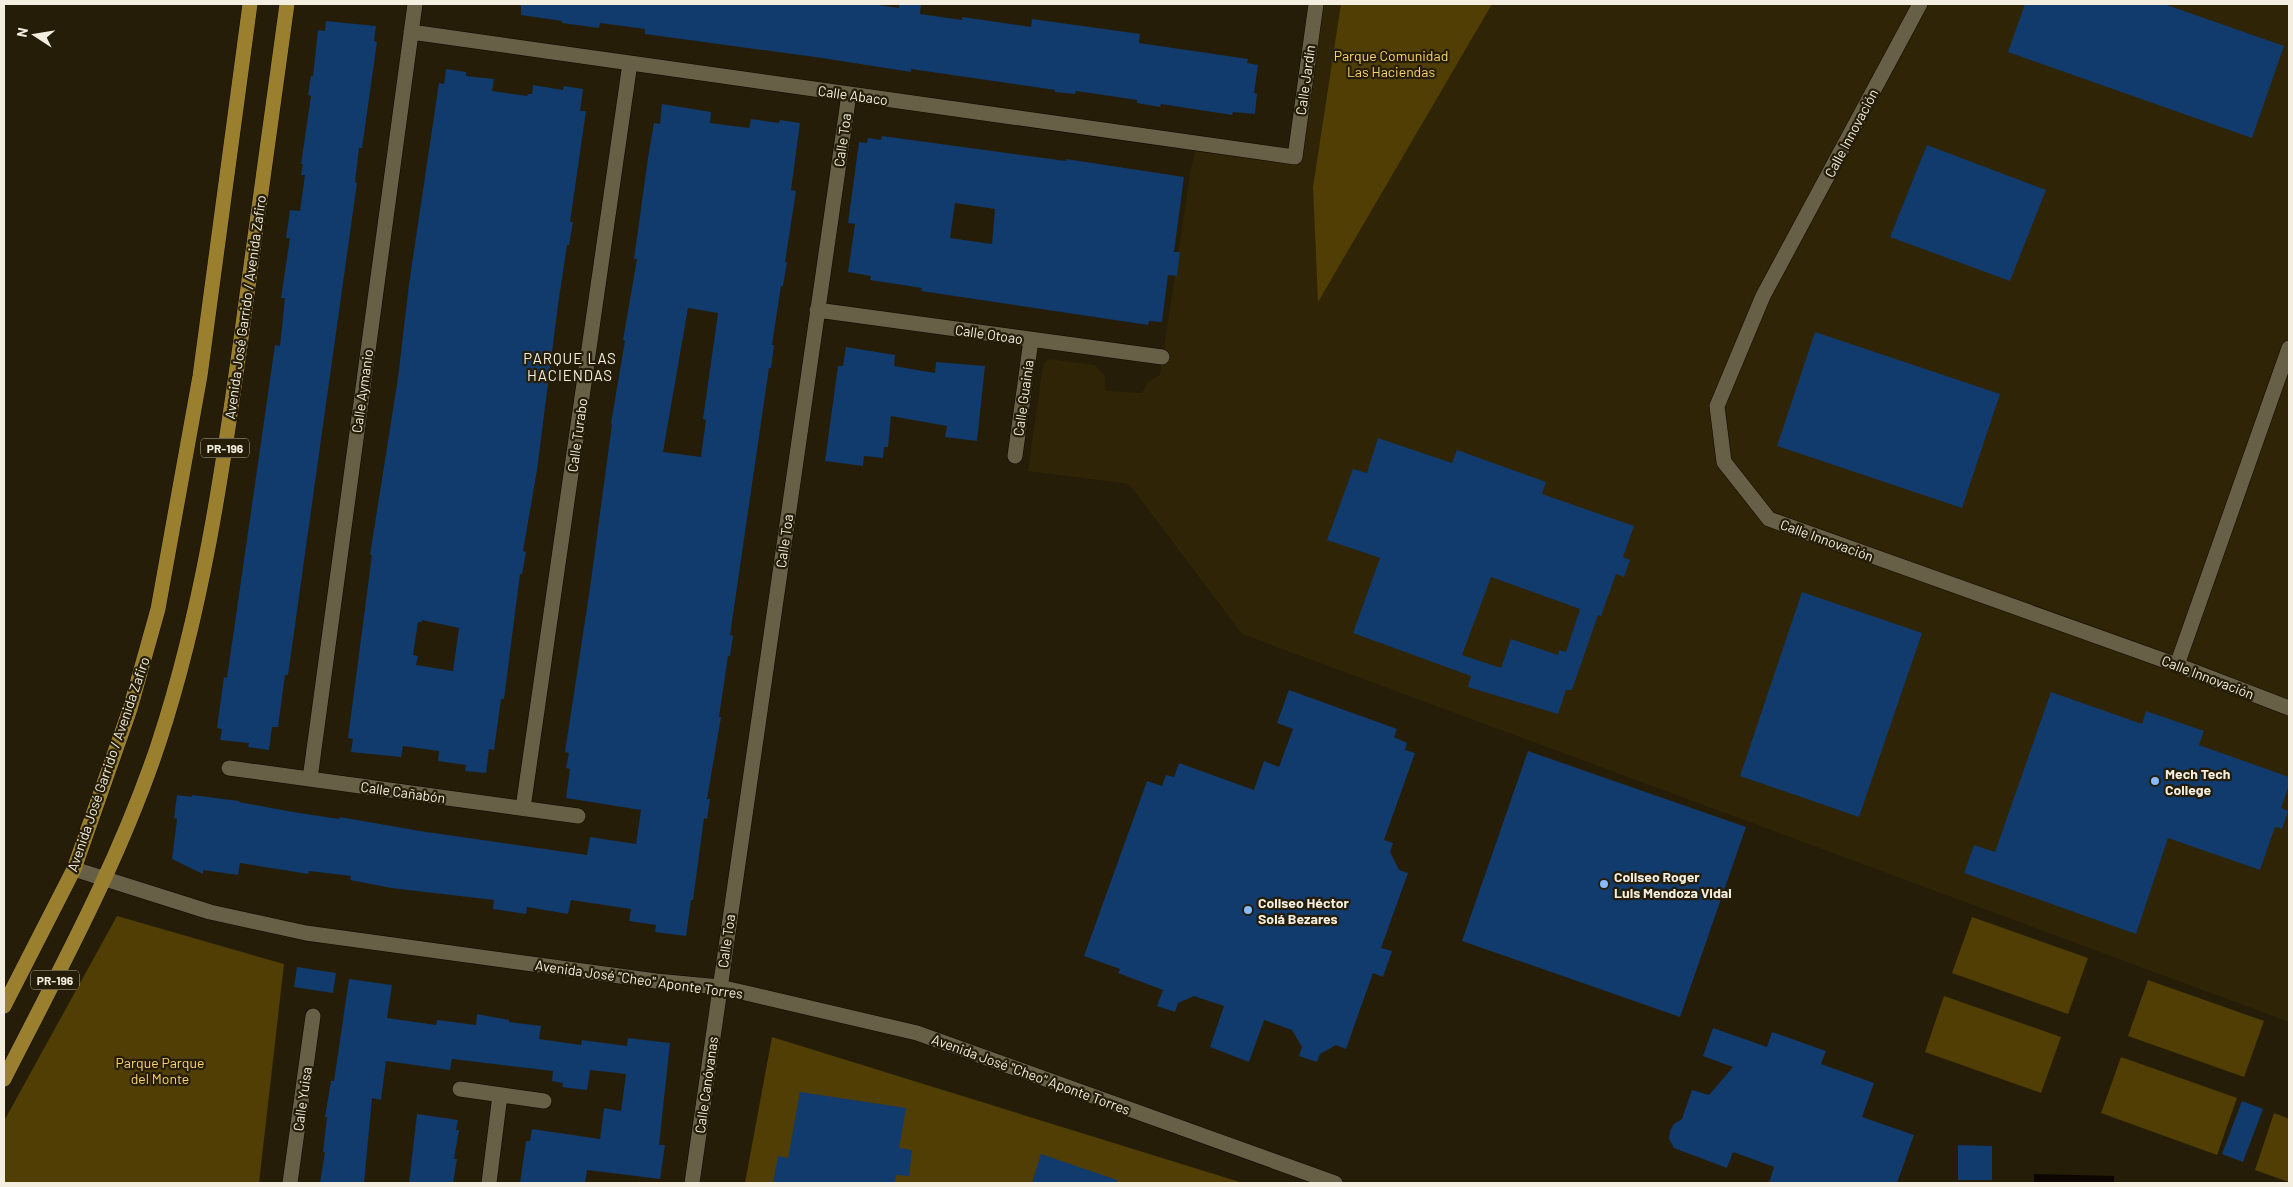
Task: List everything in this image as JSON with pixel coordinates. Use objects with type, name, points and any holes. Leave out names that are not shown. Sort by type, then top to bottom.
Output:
[{"type":"main road","name":"Avenida José Garrido / Avenida Zafiro","points":[[4,1006],[74,869],[130,709],[158,609],[200,376],[250,4]]},
{"type":"main road","name":"Avenida José Garrido / Avenida Zafiro","points":[[4,1079],[105,880],[129,824],[159,742],[188,643],[217,504],[287,4]]},
{"type":"street","name":"Calle Aymanio","points":[[310,779],[415,4]]},
{"type":"street","name":"Calle Jardín","points":[[1295,157],[1316,4]]},
{"type":"street","name":"Calle Innovación","points":[[1920,4],[1763,296],[1717,406],[1724,462],[1769,519],[1990,600],[2177,665],[2289,708]]},
{"type":"street","name":"Calle Abaco","points":[[411,32],[1295,157]]},
{"type":"street","name":"Calle Turabo","points":[[523,808],[630,63]]},
{"type":"street","name":"Calle Toa","points":[[720,987],[848,94]]},
{"type":"street","name":"Calle Otoao","points":[[817,310],[1162,357]]},
{"type":"street","name":"Calle Guainía","points":[[1015,456],[1031,340]]},
{"type":"street","points":[[2177,665],[2289,348]]},
{"type":"street","name":"Calle Cañabón","points":[[229,768],[578,816]]},
{"type":"street","name":"Avenida José \"Cheo\" Aponte Torres","points":[[74,869],[210,912],[306,933],[646,980],[720,987],[917,1034],[1335,1183]]},
{"type":"street","name":"Calle Canóvanas","points":[[692,1183],[720,987]]},
{"type":"street","name":"Calle Yuisa","points":[[290,1183],[313,1016]]},
{"type":"street","points":[[460,1089],[544,1101]]},
{"type":"street","points":[[489,1183],[500,1095]]},
{"type":"shaded area","points":[[1312,4],[2289,4],[2289,1022],[1242,634],[1129,484],[1028,471],[1043,365],[1049,359],[1095,365],[1105,376],[1106,391],[1142,393],[1148,382],[1160,375],[1191,168],[1197,144],[1292,157]]},
{"type":"shaded area","points":[[2034,1174],[2114,1176],[2114,1183],[2034,1183]]},
{"type":"green space","name":"Parque Comunidad Las Haciendas","points":[[1341,4],[1492,4],[1318,302],[1313,187]]},
{"type":"green space","name":"Parque Parque del Monte","points":[[117,916],[284,964],[259,1183],[4,1183],[4,1121]]},
{"type":"green space","points":[[1972,917],[2088,958],[2068,1014],[1952,973]]},
{"type":"green space","points":[[2148,980],[2264,1021],[2244,1077],[2128,1036]]},
{"type":"green space","points":[[1944,996],[2061,1037],[2041,1093],[1925,1052]]},
{"type":"green space","points":[[772,1037],[1243,1183],[745,1183]]},
{"type":"green space","points":[[2121,1057],[2237,1098],[2217,1155],[2101,1113]]},
{"type":"green space","points":[[2274,1113],[2289,1119],[2289,1182],[2255,1170]]},
{"type":"building","points":[[521,4],[872,4],[899,8],[899,4],[921,4],[920,14],[962,20],[962,17],[1031,27],[1032,19],[1140,34],[1139,43],[1248,59],[1247,63],[1258,65],[1254,93],[1257,94],[1255,114],[1233,112],[1232,115],[1161,104],[1160,107],[1137,103],[1137,100],[1076,91],[1075,94],[1055,92],[1055,90],[911,69],[911,72],[645,34],[645,29],[600,23],[599,28],[562,23],[562,21],[521,15]]},
{"type":"building","points":[[2025,4],[2164,4],[2284,46],[2252,138],[2008,52]]},
{"type":"building","points":[[326,21],[376,26],[374,41],[377,42],[362,148],[359,148],[355,182],[357,183],[288,675],[285,675],[278,727],[272,727],[269,750],[248,747],[249,743],[220,740],[222,729],[217,728],[224,677],[227,678],[275,345],[280,346],[285,298],[281,298],[290,238],[286,238],[290,210],[300,211],[305,175],[301,175],[303,164],[301,164],[311,96],[308,95],[311,76],[313,76],[318,30],[325,31]]},
{"type":"building","points":[[446,69],[466,72],[466,76],[494,79],[492,91],[527,96],[532,94],[533,85],[563,90],[564,86],[583,89],[580,111],[586,111],[570,222],[573,222],[569,245],[567,245],[558,305],[537,470],[523,551],[526,552],[522,574],[520,574],[504,699],[501,699],[494,750],[489,749],[486,773],[465,771],[466,765],[438,761],[439,751],[403,746],[401,757],[351,752],[353,739],[348,738],[372,555],[370,555],[398,378],[409,284],[439,83],[444,84]],"holes":[[[422,620],[459,628],[453,671],[416,665],[418,656],[413,655],[418,622],[422,622]]]},
{"type":"building","points":[[662,104],[711,112],[710,123],[749,128],[751,119],[779,123],[780,120],[800,123],[791,190],[796,191],[785,262],[787,262],[783,286],[781,286],[772,345],[774,345],[771,368],[769,368],[730,635],[733,636],[730,656],[728,656],[719,717],[721,717],[707,799],[710,799],[707,819],[704,818],[686,936],[655,932],[656,925],[629,921],[631,909],[571,900],[568,914],[527,907],[526,914],[493,909],[494,900],[391,888],[350,880],[351,876],[309,871],[308,874],[240,863],[238,875],[203,870],[203,874],[172,859],[177,819],[174,818],[177,795],[239,801],[293,812],[339,819],[340,817],[420,831],[587,855],[590,837],[636,844],[641,810],[566,798],[570,769],[566,768],[569,753],[565,752],[590,588],[611,423],[625,341],[623,340],[637,259],[634,259],[648,158],[654,123],[660,124]],"holes":[[[688,308],[718,313],[703,419],[706,420],[701,457],[663,452]]]},
{"type":"building","points":[[882,136],[1066,161],[1066,159],[1184,177],[1174,252],[1180,252],[1177,276],[1168,275],[1162,322],[1149,321],[1148,325],[921,291],[922,288],[870,280],[871,276],[848,272],[855,224],[848,223],[859,142],[867,143],[868,138],[881,140]],"holes":[[[955,203],[995,209],[992,244],[950,238]]]},
{"type":"building","points":[[1927,145],[2046,190],[2010,281],[1890,237]]},
{"type":"building","points":[[1815,332],[2000,394],[1962,508],[1777,446]]},
{"type":"building","points":[[846,347],[895,355],[894,366],[935,373],[936,362],[985,366],[977,441],[945,437],[947,426],[891,416],[888,447],[884,447],[883,458],[864,456],[863,466],[825,461],[838,366],[843,366]]},
{"type":"building","points":[[1378,438],[1452,463],[1457,450],[1546,482],[1542,494],[1634,526],[1623,557],[1630,560],[1624,577],[1616,574],[1601,616],[1598,615],[1572,690],[1566,690],[1558,714],[1468,687],[1471,676],[1353,633],[1380,558],[1327,540],[1353,469],[1367,473]],"holes":[[[1491,577],[1580,609],[1566,652],[1559,650],[1558,655],[1511,639],[1501,668],[1462,655]]]},
{"type":"building","points":[[1802,592],[1922,633],[1859,817],[1740,776]]},
{"type":"building","name":"Coliseo Héctor Solá Bezares","points":[[1289,690],[1397,729],[1394,737],[1407,743],[1405,750],[1415,753],[1384,840],[1393,843],[1390,852],[1399,870],[1408,873],[1381,948],[1392,951],[1383,977],[1373,973],[1346,1049],[1336,1045],[1320,1054],[1317,1062],[1299,1056],[1302,1047],[1292,1030],[1264,1020],[1249,1062],[1210,1047],[1224,1006],[1194,996],[1178,1003],[1175,1012],[1157,1006],[1163,990],[1118,973],[1120,969],[1084,956],[1147,781],[1162,786],[1166,775],[1174,777],[1179,763],[1254,790],[1264,761],[1279,767],[1293,729],[1277,723]]},
{"type":"building","name":"Mech Tech College","points":[[2051,692],[2142,724],[2146,711],[2204,731],[2199,745],[2289,777],[2289,785],[2281,808],[2288,811],[2282,829],[2275,827],[2260,870],[2168,838],[2136,934],[1964,873],[1974,845],[1995,852]]},
{"type":"building","name":"Coliseo Roger Luis Mendoza Vidal","points":[[1528,751],[1746,827],[1680,1017],[1462,941]]},
{"type":"building","points":[[297,967],[336,973],[333,993],[294,987]]},
{"type":"building","points":[[349,979],[392,985],[387,1018],[436,1025],[437,1020],[476,1025],[477,1014],[509,1020],[509,1022],[541,1026],[539,1039],[581,1045],[582,1040],[627,1046],[628,1038],[670,1043],[659,1145],[665,1145],[660,1179],[587,1170],[585,1183],[520,1183],[526,1141],[530,1141],[532,1129],[600,1139],[604,1108],[621,1111],[626,1074],[590,1070],[587,1090],[562,1087],[563,1083],[552,1081],[553,1071],[452,1059],[450,1070],[386,1061],[381,1100],[372,1098],[364,1183],[320,1183],[325,1152],[323,1152],[327,1117],[325,1117],[331,1081],[334,1081]]},
{"type":"building","points":[[1713,1028],[1767,1047],[1772,1032],[1826,1051],[1821,1064],[1874,1083],[1862,1117],[1914,1135],[1897,1183],[1769,1183],[1774,1167],[1733,1152],[1727,1168],[1674,1148],[1669,1139],[1670,1131],[1674,1124],[1682,1119],[1692,1090],[1709,1095],[1733,1067],[1703,1056]]},
{"type":"building","points":[[800,1092],[906,1108],[899,1148],[912,1150],[909,1176],[896,1175],[895,1183],[773,1183],[778,1156],[788,1158]]},
{"type":"building","points":[[2242,1101],[2263,1109],[2243,1162],[2222,1154]]},
{"type":"building","points":[[417,1114],[458,1120],[456,1130],[459,1130],[454,1159],[457,1159],[453,1183],[409,1183]]},
{"type":"building","points":[[1958,1145],[1992,1146],[1992,1180],[1958,1180]]},
{"type":"building","points":[[1041,1154],[1117,1180],[1117,1183],[1032,1183]]},
{"type":"place","name":"Mech Tech College","points":[[2155,781]]},
{"type":"place","name":"Coliseo Roger Luis Mendoza Vidal","points":[[1604,884]]},
{"type":"place","name":"Coliseo Héctor Solá Bezares","points":[[1248,910]]},
{"type":"district","name":"PARQUE LAS HACIENDAS","points":[[570,366]]}]
